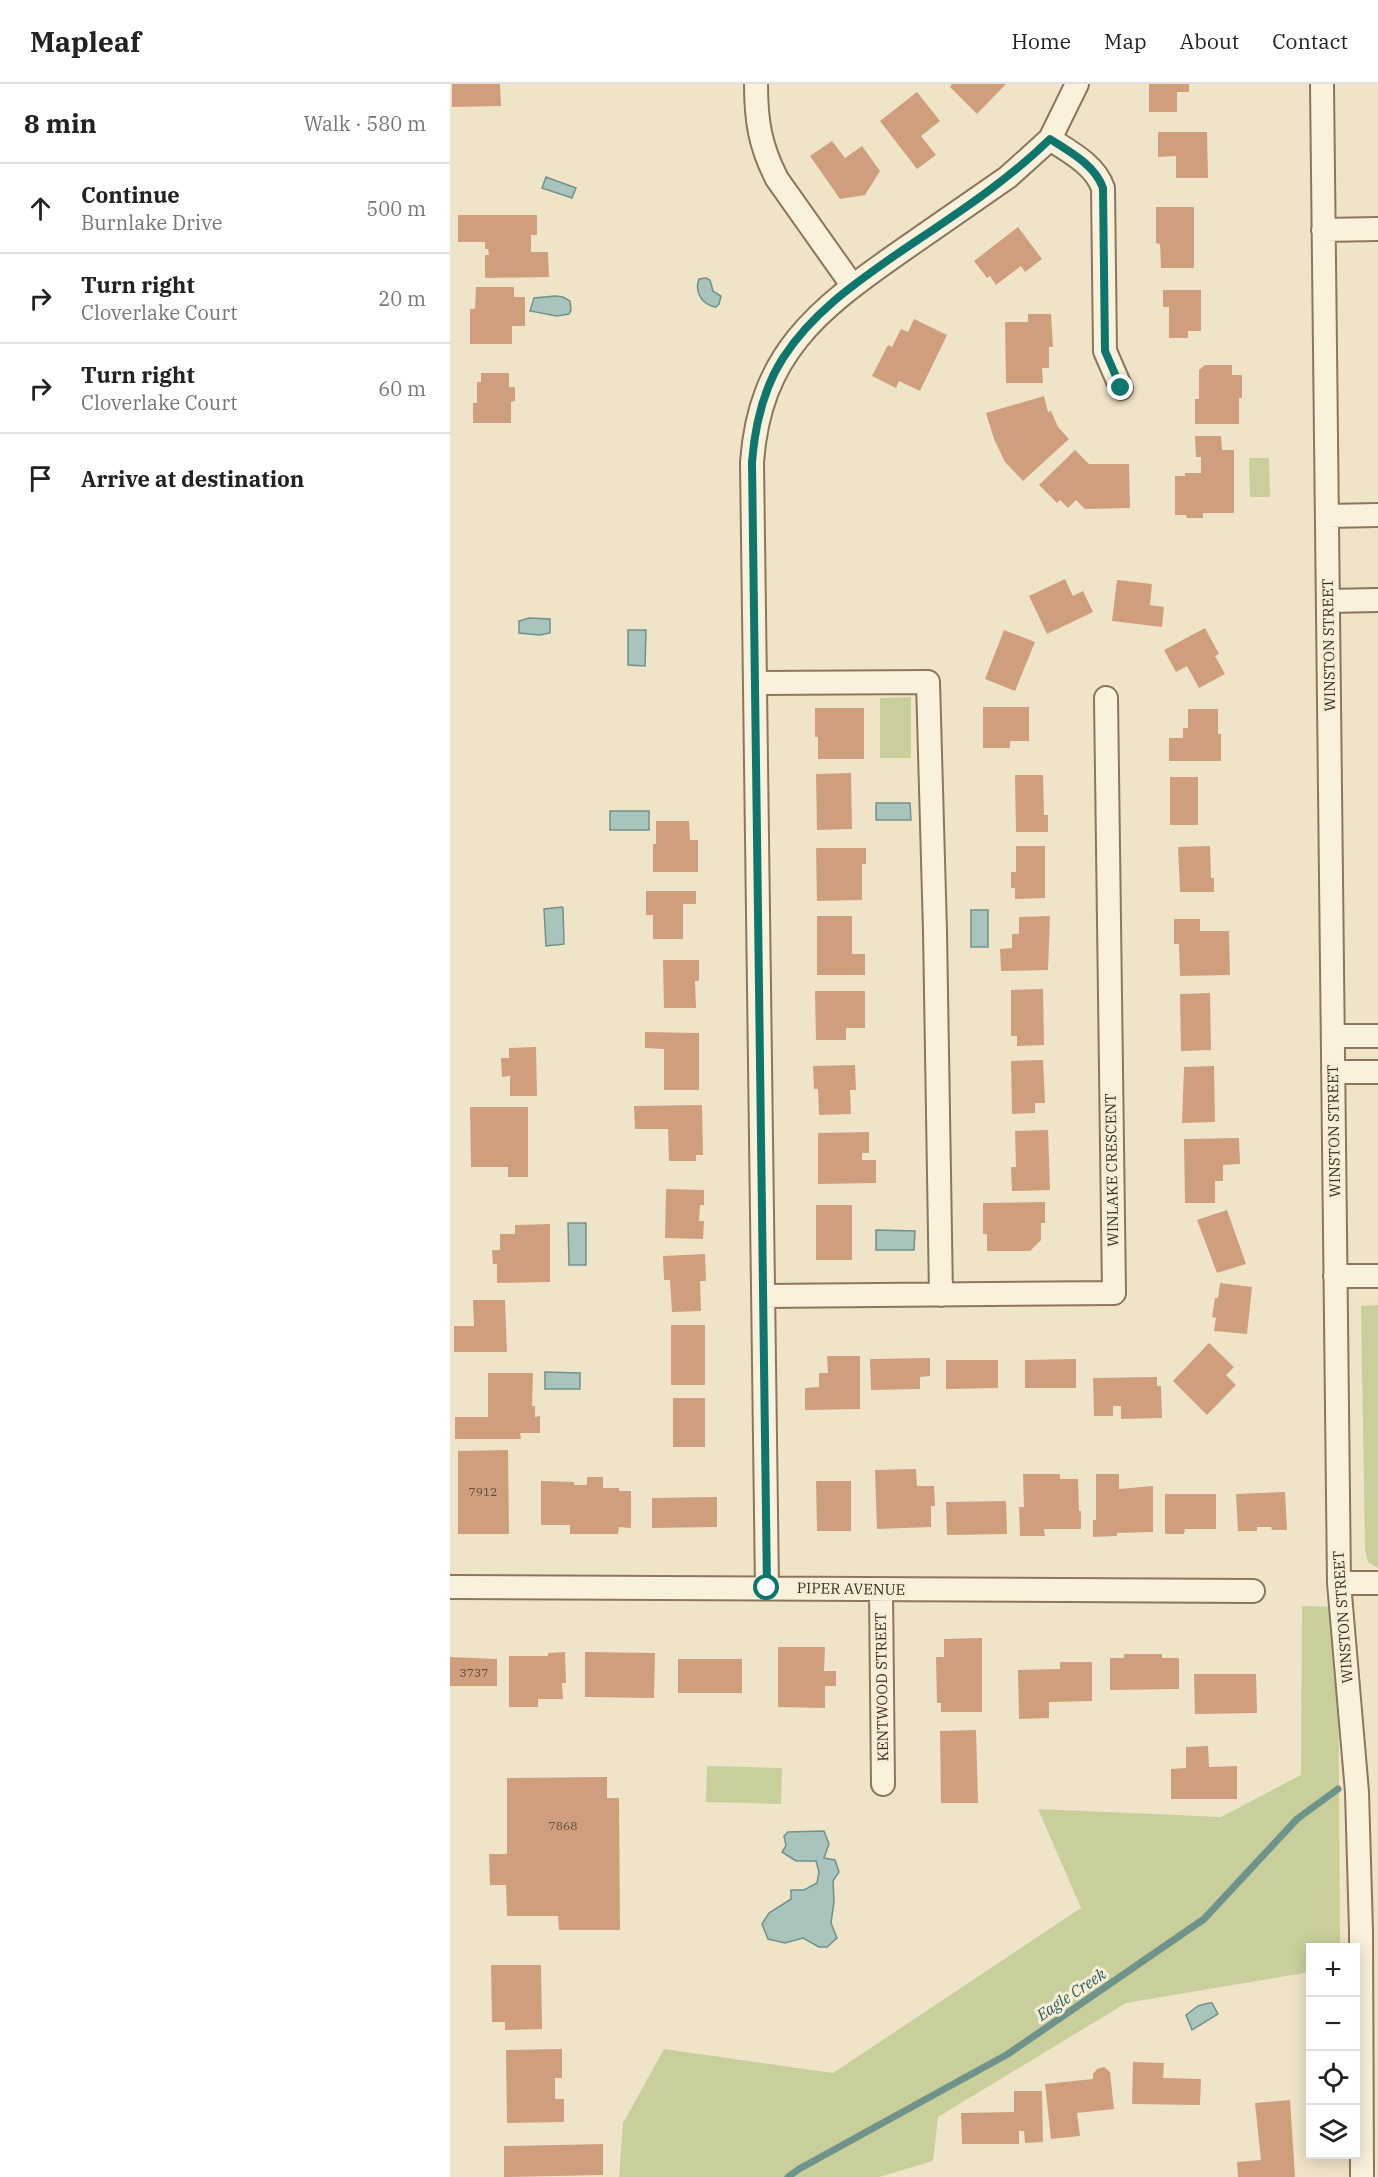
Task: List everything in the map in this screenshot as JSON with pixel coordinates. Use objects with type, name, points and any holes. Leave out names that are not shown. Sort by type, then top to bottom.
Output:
[{"type":"street","points":[[756,84],[758,128],[768,161],[777,179],[852,285]]},
{"type":"street","points":[[767,1588],[752,462],[758,420],[763,399],[782,359],[819,314],[852,285],[1008,177],[1050,139],[1077,84]]},
{"type":"street","name":"WINSTON STREET","points":[[1322,84],[1339,1583],[1370,1928],[1370,2108],[1362,2177]]},
{"type":"street","points":[[1050,139],[1093,170],[1103,188],[1105,351],[1121,388]]},
{"type":"street","points":[[1323,230],[1378,229]]},
{"type":"street","points":[[1327,516],[1378,515]]},
{"type":"street","points":[[1328,601],[1378,600]]},
{"type":"street","points":[[756,682],[927,682],[935,931],[941,1295]]},
{"type":"street","name":"WINLAKE CRESCENT","points":[[764,1296],[1114,1293],[1106,698]]},
{"type":"street","points":[[1333,1036],[1378,1036]]},
{"type":"street","points":[[1333,1072],[1378,1072]]},
{"type":"street","points":[[1335,1276],[1378,1276]]},
{"type":"street","points":[[1339,1583],[1378,1583]]},
{"type":"street","name":"PIPER AVENUE","points":[[450,1587],[1253,1592]]},
{"type":"street","name":"KENTWOOD STREET","points":[[881,1590],[883,1784]]},
{"type":"green space","points":[[1249,458],[1269,458],[1270,497],[1250,497]]},
{"type":"green space","points":[[911,697],[911,758],[880,758],[880,698]]},
{"type":"green space","points":[[1378,1305],[1378,1568],[1368,1562],[1365,1550],[1361,1306]]},
{"type":"green space","points":[[1302,1606],[1338,1607],[1340,1943],[1306,1943],[1306,1973],[1126,2003],[938,2117],[933,2161],[879,2177],[619,2177],[623,2123],[664,2049],[833,2073],[1081,1908],[1038,1809],[1221,1817],[1301,1775]]},
{"type":"green space","points":[[707,1766],[782,1768],[781,1804],[706,1802]]},
{"type":"water","points":[[546,177],[576,188],[572,198],[542,188]]},
{"type":"water","points":[[699,279],[710,280],[713,291],[721,296],[716,307],[703,301],[698,293]]},
{"type":"water","points":[[555,296],[570,301],[569,314],[557,316],[530,311],[534,298]]},
{"type":"water","points":[[529,618],[550,619],[550,633],[540,635],[519,633],[519,621]]},
{"type":"water","points":[[628,630],[646,630],[645,666],[628,665]]},
{"type":"water","points":[[876,803],[910,803],[911,820],[876,820]]},
{"type":"water","points":[[610,811],[649,811],[649,830],[610,830]]},
{"type":"water","points":[[562,907],[564,944],[546,946],[544,909]]},
{"type":"water","points":[[971,910],[988,910],[988,947],[971,947]]},
{"type":"water","points":[[568,1223],[586,1223],[586,1265],[569,1265]]},
{"type":"water","points":[[876,1230],[915,1231],[914,1250],[876,1250]]},
{"type":"water","points":[[545,1372],[580,1373],[580,1389],[545,1389]]},
{"type":"water","points":[[824,1831],[829,1844],[824,1858],[835,1860],[839,1872],[833,1881],[834,1902],[831,1923],[837,1938],[827,1947],[819,1947],[803,1938],[785,1943],[768,1939],[762,1924],[769,1913],[791,1899],[791,1890],[804,1890],[817,1883],[819,1872],[816,1861],[796,1861],[782,1852],[786,1846],[784,1836],[788,1832]]},
{"type":"water","points":[[1212,2003],[1218,2014],[1192,2030],[1186,2015],[1198,2006]]},
{"type":"building","points":[[452,84],[500,84],[501,106],[452,107]]},
{"type":"building","points":[[952,84],[1006,84],[977,114],[950,87]]},
{"type":"building","points":[[1149,84],[1189,84],[1189,92],[1177,92],[1177,112],[1149,112]]},
{"type":"building","points":[[917,92],[940,121],[921,136],[936,155],[917,169],[880,121]]},
{"type":"building","points":[[1158,132],[1207,132],[1208,178],[1176,178],[1176,156],[1158,157]]},
{"type":"building","points":[[832,141],[845,158],[862,146],[880,171],[865,195],[840,199],[810,156]]},
{"type":"building","points":[[1156,207],[1194,207],[1194,268],[1161,268],[1160,244],[1156,243]]},
{"type":"building","points":[[458,215],[537,215],[537,235],[531,235],[531,252],[548,252],[549,277],[485,278],[485,255],[489,255],[488,249],[485,249],[485,242],[458,242]]},
{"type":"building","points":[[1018,227],[1042,259],[1025,272],[1021,266],[996,285],[990,276],[987,278],[974,261]]},
{"type":"building","points":[[476,287],[514,287],[514,297],[525,297],[525,326],[512,326],[512,344],[470,344],[470,309],[475,309]]},
{"type":"building","points":[[1163,290],[1201,290],[1201,331],[1188,331],[1188,338],[1169,338],[1169,307],[1163,307]]},
{"type":"building","points":[[1028,314],[1051,314],[1053,347],[1049,347],[1049,368],[1042,368],[1043,383],[1006,383],[1005,322],[1028,322]]},
{"type":"building","points":[[914,319],[947,335],[920,391],[899,381],[896,388],[872,376],[888,345],[892,347],[901,329],[908,332]]},
{"type":"building","points":[[1205,365],[1232,365],[1232,375],[1242,375],[1239,424],[1195,424],[1195,399],[1199,399],[1199,370]]},
{"type":"building","points":[[481,373],[509,373],[509,387],[515,387],[515,401],[511,402],[511,423],[473,423],[473,403],[477,403],[477,382],[481,382]]},
{"type":"building","points":[[1044,396],[1048,412],[1051,411],[1058,427],[1069,439],[1023,481],[1005,462],[994,439],[986,413]]},
{"type":"building","points":[[1195,436],[1221,436],[1222,450],[1234,450],[1234,513],[1203,513],[1203,518],[1175,515],[1175,476],[1185,476],[1185,473],[1201,473],[1201,457],[1196,457]]},
{"type":"building","points":[[1075,450],[1089,464],[1129,464],[1130,508],[1085,509],[1076,500],[1068,508],[1060,500],[1057,503],[1039,485]]},
{"type":"building","points":[[1065,579],[1073,596],[1083,591],[1093,612],[1047,634],[1029,596]]},
{"type":"building","points":[[1117,580],[1152,584],[1150,605],[1164,607],[1162,627],[1112,621]]},
{"type":"building","points":[[1205,628],[1219,654],[1215,656],[1225,674],[1199,688],[1187,666],[1176,672],[1164,650]]},
{"type":"building","points":[[1004,630],[1035,642],[1015,691],[985,679]]},
{"type":"building","points":[[983,707],[1029,707],[1029,741],[1010,741],[1010,748],[983,748]]},
{"type":"building","points":[[815,708],[864,708],[864,759],[818,759]]},
{"type":"building","points":[[1188,709],[1218,709],[1221,761],[1169,761],[1169,738],[1183,738],[1183,728],[1188,728]]},
{"type":"building","points":[[851,773],[852,829],[817,830],[816,774]]},
{"type":"building","points":[[1015,775],[1043,775],[1044,815],[1048,815],[1048,832],[1016,832]]},
{"type":"building","points":[[1170,777],[1198,777],[1198,825],[1170,825]]},
{"type":"building","points":[[656,821],[689,821],[690,840],[698,840],[698,872],[653,872]]},
{"type":"building","points":[[1016,846],[1045,846],[1045,898],[1015,899],[1015,888],[1011,888],[1011,872],[1016,872]]},
{"type":"building","points":[[1210,846],[1214,892],[1180,892],[1178,847]]},
{"type":"building","points":[[816,848],[866,848],[866,864],[862,864],[862,900],[817,901]]},
{"type":"building","points":[[646,891],[696,891],[696,904],[683,904],[683,939],[653,939],[653,915],[646,915]]},
{"type":"building","points":[[817,916],[852,916],[852,954],[865,954],[865,975],[817,975]]},
{"type":"building","points":[[1050,916],[1048,970],[1001,971],[1000,949],[1012,948],[1012,934],[1019,934],[1019,917]]},
{"type":"building","points":[[1174,919],[1200,919],[1200,931],[1229,931],[1230,975],[1180,976],[1179,944],[1174,944]]},
{"type":"building","points":[[663,960],[699,960],[699,981],[695,981],[696,1008],[664,1008]]},
{"type":"building","points":[[1043,989],[1044,1045],[1017,1046],[1017,1036],[1011,1036],[1011,990]]},
{"type":"building","points":[[815,991],[865,991],[865,1028],[846,1028],[846,1040],[816,1040]]},
{"type":"building","points":[[1210,993],[1211,1050],[1181,1051],[1180,994]]},
{"type":"building","points":[[645,1032],[699,1033],[699,1090],[664,1090],[664,1049],[645,1048]]},
{"type":"building","points":[[536,1047],[537,1096],[510,1096],[510,1076],[502,1077],[501,1058],[509,1058],[509,1048]]},
{"type":"building","points":[[1043,1060],[1045,1103],[1035,1103],[1035,1113],[1012,1114],[1011,1061]]},
{"type":"building","points":[[855,1065],[856,1090],[850,1090],[851,1114],[819,1115],[818,1089],[814,1089],[813,1066]]},
{"type":"building","points":[[1214,1066],[1215,1122],[1182,1123],[1184,1067]]},
{"type":"building","points":[[702,1105],[703,1155],[696,1155],[696,1161],[669,1161],[668,1129],[635,1129],[634,1106]]},
{"type":"building","points":[[470,1107],[528,1107],[528,1177],[508,1177],[508,1167],[471,1167]]},
{"type":"building","points":[[1048,1130],[1050,1190],[1012,1191],[1011,1167],[1016,1167],[1015,1131]]},
{"type":"building","points":[[869,1132],[869,1153],[862,1153],[862,1160],[876,1160],[876,1183],[818,1184],[818,1133]]},
{"type":"building","points":[[1239,1138],[1240,1164],[1223,1165],[1223,1181],[1215,1181],[1215,1203],[1185,1203],[1184,1139]]},
{"type":"building","points":[[666,1189],[704,1190],[704,1205],[700,1205],[699,1221],[704,1221],[703,1239],[665,1238]]},
{"type":"building","points":[[1045,1202],[1045,1223],[1041,1223],[1041,1240],[1030,1251],[987,1251],[987,1234],[983,1234],[983,1203]]},
{"type":"building","points":[[816,1205],[852,1205],[852,1260],[816,1260]]},
{"type":"building","points":[[1227,1210],[1246,1264],[1217,1273],[1197,1220]]},
{"type":"building","points":[[550,1224],[550,1282],[497,1283],[497,1264],[493,1264],[492,1250],[500,1250],[500,1234],[515,1234],[515,1225]]},
{"type":"building","points":[[705,1254],[706,1281],[700,1281],[701,1311],[672,1312],[670,1280],[664,1280],[663,1256]]},
{"type":"building","points":[[1220,1283],[1252,1287],[1247,1334],[1214,1331],[1216,1318],[1212,1317]]},
{"type":"building","points":[[473,1300],[505,1300],[507,1352],[454,1352],[454,1326],[474,1326]]},
{"type":"building","points":[[671,1325],[705,1325],[705,1385],[671,1385]]},
{"type":"building","points":[[1209,1343],[1234,1367],[1226,1375],[1236,1385],[1207,1415],[1173,1381]]},
{"type":"building","points":[[827,1356],[860,1356],[860,1409],[805,1410],[805,1388],[819,1387],[819,1373],[828,1373]]},
{"type":"building","points":[[930,1358],[930,1376],[920,1377],[920,1389],[871,1390],[870,1359]]},
{"type":"building","points":[[1076,1359],[1076,1388],[1025,1388],[1025,1360]]},
{"type":"building","points":[[946,1360],[998,1360],[998,1388],[946,1389]]},
{"type":"building","points":[[488,1373],[533,1373],[532,1406],[535,1406],[535,1417],[540,1416],[540,1433],[520,1433],[521,1439],[455,1439],[455,1417],[488,1417]]},
{"type":"building","points":[[1157,1377],[1157,1386],[1161,1386],[1162,1418],[1121,1419],[1121,1406],[1113,1406],[1113,1416],[1094,1416],[1093,1378]]},
{"type":"building","points":[[673,1398],[705,1398],[705,1447],[673,1447]]},
{"type":"building","points":[[508,1450],[509,1534],[458,1534],[458,1451]]},
{"type":"building","points":[[916,1469],[917,1486],[934,1486],[935,1506],[931,1506],[931,1527],[877,1529],[875,1470]]},
{"type":"building","points":[[1023,1474],[1060,1474],[1060,1479],[1078,1479],[1081,1529],[1044,1529],[1045,1536],[1020,1536],[1019,1507],[1024,1507]]},
{"type":"building","points":[[1096,1474],[1119,1474],[1119,1489],[1153,1486],[1153,1532],[1117,1533],[1117,1536],[1093,1537],[1093,1520],[1096,1520]]},
{"type":"building","points":[[587,1477],[603,1477],[603,1488],[631,1491],[631,1528],[619,1527],[618,1534],[570,1534],[570,1525],[541,1525],[541,1481],[574,1482],[574,1485],[587,1485]]},
{"type":"building","points":[[816,1481],[851,1481],[851,1531],[817,1531]]},
{"type":"building","points":[[1285,1492],[1287,1530],[1257,1527],[1257,1531],[1238,1531],[1236,1494]]},
{"type":"building","points":[[1165,1494],[1216,1494],[1216,1529],[1185,1529],[1184,1534],[1165,1534]]},
{"type":"building","points":[[717,1497],[717,1527],[652,1528],[652,1498]]},
{"type":"building","points":[[1006,1501],[1007,1534],[947,1535],[946,1502]]},
{"type":"building","points":[[982,1638],[982,1712],[941,1712],[941,1703],[937,1703],[936,1657],[944,1657],[944,1639]]},
{"type":"building","points":[[778,1647],[825,1647],[824,1671],[836,1671],[836,1686],[825,1686],[825,1708],[778,1707]]},
{"type":"building","points":[[565,1652],[566,1683],[562,1683],[563,1699],[538,1699],[538,1707],[509,1707],[509,1656],[548,1656],[548,1653]]},
{"type":"building","points":[[585,1652],[655,1653],[654,1698],[585,1697]]},
{"type":"building","points":[[1124,1654],[1162,1654],[1162,1658],[1179,1658],[1179,1689],[1110,1690],[1110,1658],[1124,1658]]},
{"type":"building","points":[[450,1657],[497,1659],[497,1686],[450,1686]]},
{"type":"building","points":[[678,1659],[742,1659],[742,1693],[678,1693]]},
{"type":"building","points":[[1060,1662],[1092,1662],[1092,1701],[1049,1702],[1049,1718],[1019,1719],[1018,1670],[1060,1669]]},
{"type":"building","points":[[1194,1674],[1256,1674],[1257,1713],[1195,1714]]},
{"type":"building","points":[[976,1730],[978,1803],[941,1803],[940,1731]]},
{"type":"building","points":[[1208,1746],[1209,1767],[1237,1766],[1237,1799],[1171,1799],[1171,1769],[1186,1768],[1186,1747]]},
{"type":"building","points":[[607,1777],[607,1798],[619,1798],[620,1930],[559,1930],[558,1916],[507,1916],[506,1885],[490,1885],[489,1854],[507,1854],[507,1778]]},
{"type":"building","points":[[491,1965],[541,1965],[542,2029],[505,2030],[505,2022],[492,2022]]},
{"type":"building","points":[[562,2049],[562,2078],[555,2078],[555,2099],[564,2099],[564,2122],[507,2123],[506,2050]]},
{"type":"building","points":[[1133,2062],[1164,2063],[1163,2078],[1201,2079],[1200,2105],[1132,2104]]},
{"type":"building","points":[[1104,2067],[1110,2072],[1114,2109],[1077,2113],[1080,2136],[1051,2139],[1045,2084],[1093,2079],[1093,2074],[1097,2069]]},
{"type":"building","points":[[1014,2091],[1042,2091],[1043,2142],[1025,2143],[1024,2131],[1019,2131],[1019,2144],[962,2144],[961,2113],[1014,2112]]},
{"type":"building","points":[[1290,2100],[1295,2177],[1238,2177],[1237,2162],[1261,2160],[1255,2103]]},
{"type":"building","points":[[603,2144],[603,2175],[504,2177],[504,2146]]},
{"type":"waterway","name":"Eagle Creek","points":[[788,2177],[1008,2054],[1204,1919],[1297,1819],[1338,1789]]},
{"type":"route","points":[[767,1588],[752,462],[754,440],[763,399],[782,359],[819,314],[852,285],[1008,177],[1050,139],[1093,170],[1103,188],[1105,351],[1121,388]]}]
